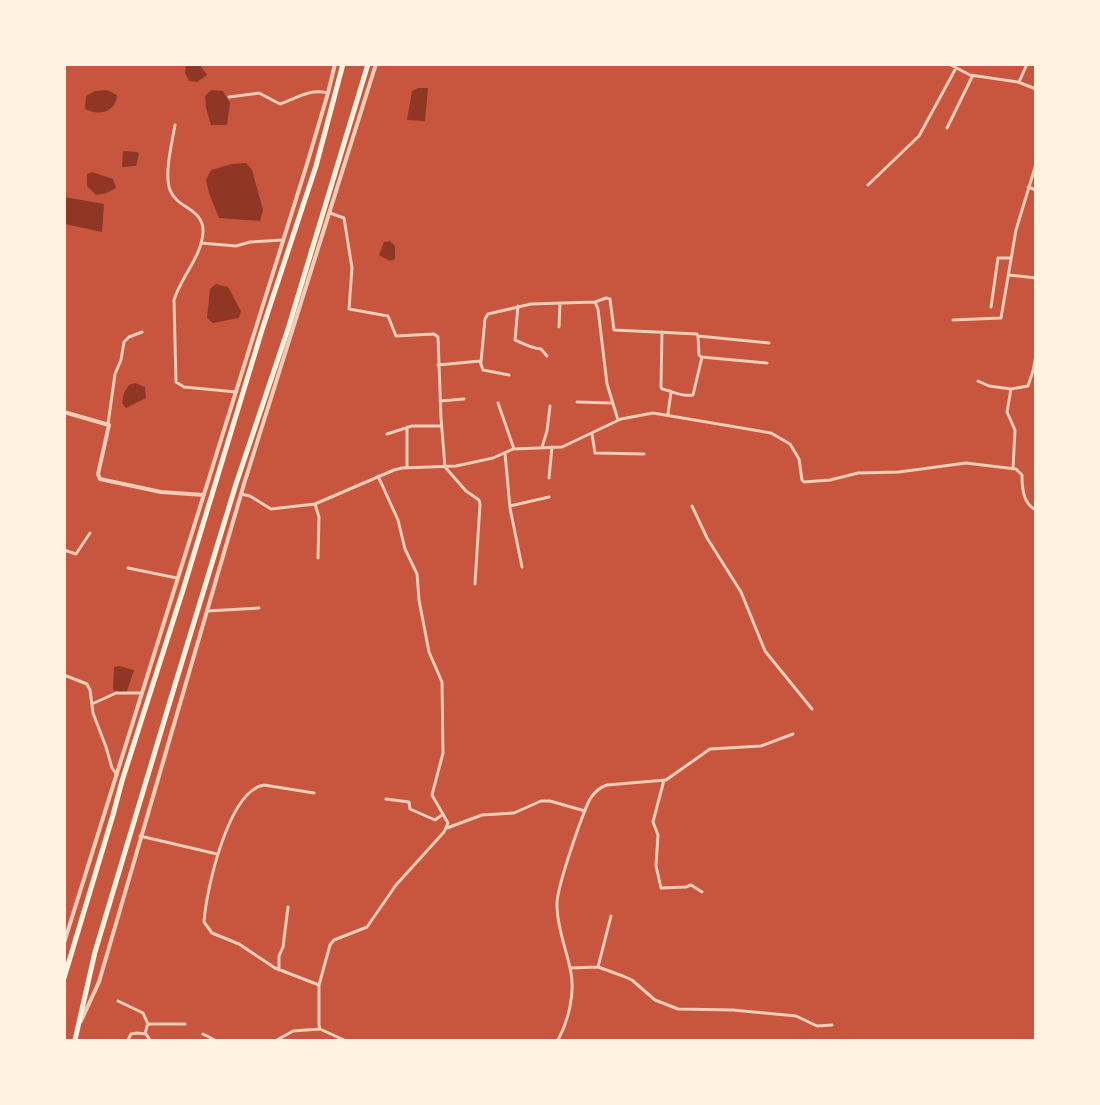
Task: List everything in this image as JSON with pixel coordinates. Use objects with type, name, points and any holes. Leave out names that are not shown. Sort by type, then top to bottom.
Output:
[{"type":"highway","points":[[64,978],[114,815],[122,781],[262,330],[316,166],[343,64]]},
{"type":"highway","points":[[75,1041],[95,952],[171,698],[236,484],[288,329],[368,64]]},
{"type":"street","points":[[64,943],[283,240],[335,64]]},
{"type":"street","points":[[80,1023],[99,982],[242,494],[376,64]]},
{"type":"street","points":[[949,64],[972,76],[1019,82],[1035,89]]},
{"type":"street","points":[[1019,82],[1027,64]]},
{"type":"street","points":[[868,185],[919,136],[956,68]]},
{"type":"street","points":[[946,128],[969,87],[972,76]]},
{"type":"street","points":[[229,97],[259,93],[280,104],[316,91],[328,93]]},
{"type":"street","points":[[175,125],[168,183],[173,196],[200,218],[203,233],[201,243],[178,287],[174,300],[176,382],[184,387],[236,392]]},
{"type":"street","points":[[953,320],[999,319],[1002,315],[1016,230],[1035,164]]},
{"type":"street","points":[[1028,188],[1035,189]]},
{"type":"street","points":[[330,213],[344,218],[352,268],[349,309],[390,317],[396,336],[436,334],[438,337],[445,467],[466,491],[480,502],[475,584]]},
{"type":"street","points":[[201,243],[236,246],[250,242],[283,240]]},
{"type":"street","points":[[991,306],[998,258],[1011,258]]},
{"type":"street","points":[[1008,275],[1035,278]]},
{"type":"street","points":[[509,375],[483,370],[481,362],[486,316],[518,306],[595,302],[604,299],[610,300],[614,330],[662,332],[770,343]]},
{"type":"street","points":[[595,302],[598,309],[607,384],[618,420]]},
{"type":"street","points":[[559,327],[560,303]]},
{"type":"street","points":[[518,306],[514,340],[524,342],[531,349],[542,349],[547,356]]},
{"type":"street","points":[[142,332],[129,337],[124,342],[121,360],[115,374],[108,424],[110,429],[98,474],[100,479],[161,492],[204,495]]},
{"type":"street","points":[[662,332],[660,387],[689,396],[694,393],[702,357],[699,355],[698,336]]},
{"type":"street","points":[[978,381],[989,386],[1011,389],[1028,386],[1035,355]]},
{"type":"street","points":[[702,357],[767,363]]},
{"type":"street","points":[[438,365],[481,362]]},
{"type":"street","points":[[1011,389],[1007,412],[1015,430],[1013,469]]},
{"type":"street","points":[[668,414],[671,392]]},
{"type":"street","points":[[440,401],[464,399]]},
{"type":"street","points":[[577,402],[612,403]]},
{"type":"street","points":[[498,403],[514,449]]},
{"type":"street","points":[[542,447],[547,431],[550,406]]},
{"type":"street","points":[[64,412],[108,424]]},
{"type":"street","points":[[242,494],[271,508],[315,504],[394,470],[407,467],[445,467],[472,463],[514,449],[567,446],[618,420],[653,412],[771,433],[790,444],[799,459],[804,482],[830,480],[858,473],[899,472],[966,463],[1013,469],[1021,472],[1028,505],[1035,510]]},
{"type":"street","points":[[387,434],[407,427],[441,426]]},
{"type":"street","points":[[407,427],[407,467]]},
{"type":"street","points":[[592,434],[595,453],[644,454]]},
{"type":"street","points":[[549,478],[552,447]]},
{"type":"street","points":[[505,453],[510,506],[522,567]]},
{"type":"street","points":[[378,476],[398,520],[405,549],[417,574],[419,600],[429,652],[442,682],[443,753],[432,795],[448,819],[447,828]]},
{"type":"street","points":[[510,506],[549,497]]},
{"type":"street","points":[[315,504],[319,517],[318,558]]},
{"type":"street","points":[[692,506],[707,538],[741,592],[765,651],[812,709]]},
{"type":"street","points":[[64,550],[76,554],[90,533]]},
{"type":"street","points":[[128,568],[177,578]]},
{"type":"street","points":[[207,611],[259,608]]},
{"type":"street","points":[[64,675],[87,684],[93,713],[112,768],[117,774]]},
{"type":"street","points":[[92,704],[116,693],[141,693]]},
{"type":"street","points":[[558,1041],[569,1006],[572,981],[560,931],[557,897],[592,796],[604,785],[664,780],[710,749],[760,746],[793,734]]},
{"type":"street","points":[[664,780],[652,822],[658,836],[656,866],[660,888],[691,885],[702,892]]},
{"type":"street","points":[[314,793],[270,785],[258,786],[241,801],[217,854],[204,918],[205,926],[215,934],[239,944],[279,970],[319,986]]},
{"type":"street","points":[[386,799],[409,802],[410,809],[435,820],[444,814]]},
{"type":"street","points":[[320,1029],[319,986],[332,942],[367,927],[396,885],[447,828],[482,815],[514,813],[541,801],[550,801],[585,811]]},
{"type":"street","points":[[140,836],[217,854]]},
{"type":"street","points":[[279,970],[279,956],[283,947],[288,907]]},
{"type":"street","points":[[598,967],[611,916]]},
{"type":"street","points":[[570,968],[598,967],[628,978],[655,1000],[678,1009],[733,1010],[796,1016],[817,1026],[832,1025]]},
{"type":"street","points":[[118,1001],[143,1013],[148,1025],[145,1034]]},
{"type":"street","points":[[148,1025],[185,1024]]},
{"type":"street","points":[[277,1041],[293,1030],[320,1029],[344,1041]]},
{"type":"street","points":[[128,1041],[134,1033],[145,1034],[150,1041]]},
{"type":"street","points":[[203,1034],[215,1041]]},
{"type":"shaded area","points":[[186,64],[200,65],[207,75],[197,82],[189,81],[185,73]]},
{"type":"shaded area","points":[[418,88],[428,88],[425,121],[407,120],[412,91]]},
{"type":"shaded area","points":[[107,90],[117,95],[110,109],[95,112],[85,109],[86,96],[95,91]]},
{"type":"shaded area","points":[[211,90],[223,91],[230,103],[227,125],[211,125],[205,96]]},
{"type":"shaded area","points":[[123,151],[139,154],[136,166],[122,167]]},
{"type":"shaded area","points":[[246,163],[252,170],[263,210],[260,221],[219,218],[206,180],[211,170]]},
{"type":"shaded area","points":[[92,172],[113,179],[116,188],[96,195],[87,186],[87,174]]},
{"type":"shaded area","points":[[64,197],[104,204],[102,232],[65,224]]},
{"type":"shaded area","points":[[390,241],[395,246],[395,259],[390,261],[379,255],[384,242]]},
{"type":"shaded area","points":[[216,284],[228,287],[241,311],[239,318],[213,323],[207,318],[210,289]]},
{"type":"shaded area","points":[[135,383],[145,387],[146,398],[126,408],[122,403],[124,393],[129,385]]},
{"type":"shaded area","points":[[114,667],[134,670],[126,694],[113,690]]}]
